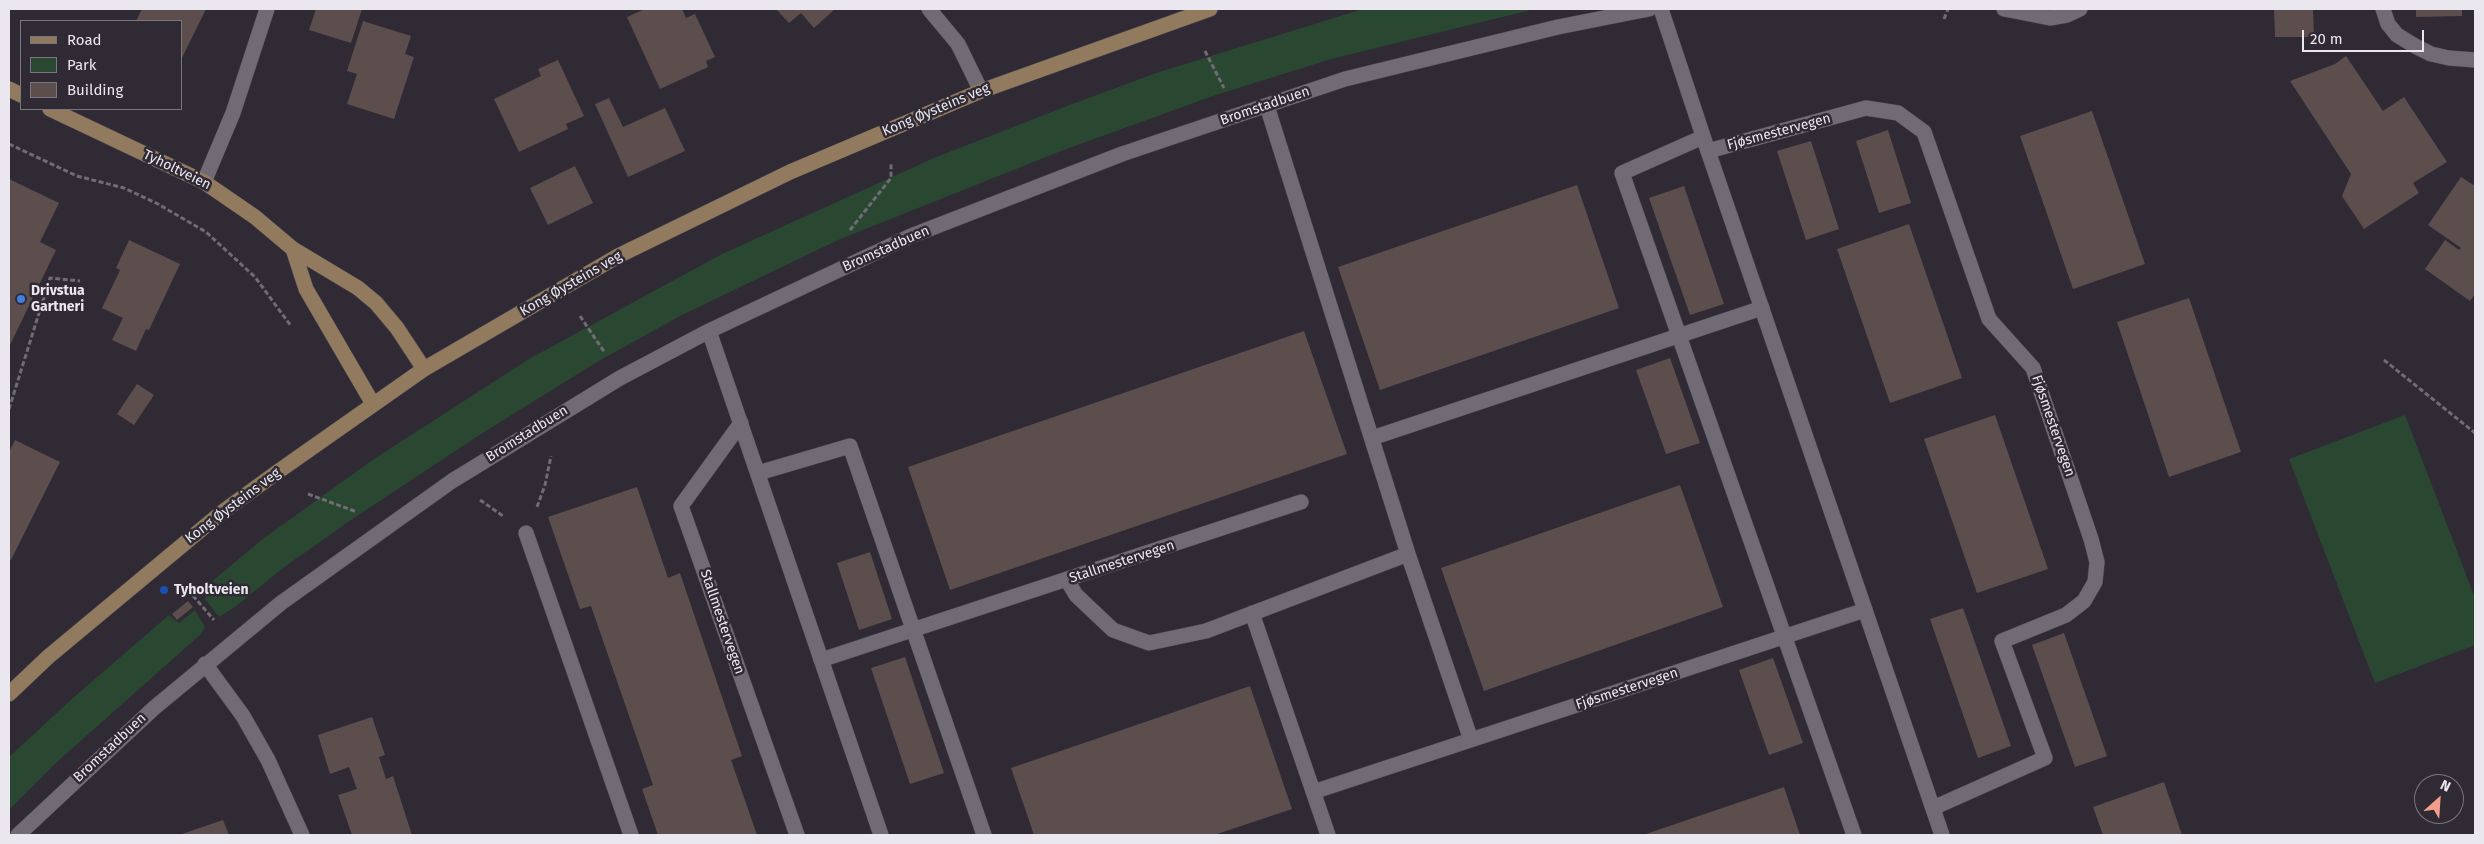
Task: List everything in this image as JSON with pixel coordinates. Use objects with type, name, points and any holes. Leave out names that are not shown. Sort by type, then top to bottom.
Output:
[{"type":"main road","name":"Kong Øysteins veg","points":[[9,694],[48,657],[221,513],[373,404],[424,369],[626,252],[790,172],[981,91],[1210,9]]},
{"type":"main road","name":"Tyholtveien","points":[[52,110],[204,182],[255,217],[293,250],[358,288],[376,303],[397,328],[424,369]]},
{"type":"main road","points":[[293,250],[306,289],[373,404]]},
{"type":"street","points":[[204,182],[233,114],[267,9]]},
{"type":"street","points":[[929,9],[958,44],[981,91]]},
{"type":"street","name":"Bromstadbuen","points":[[18,835],[92,764],[205,664],[281,603],[452,481],[638,368],[709,331],[911,236],[1122,154],[1345,79],[1558,27],[1649,9]]},
{"type":"street","name":"Fjøsmestervegen","points":[[1661,9],[1705,144],[1942,835]]},
{"type":"street","points":[[2004,9],[2050,18],[2067,15],[2080,9]]},
{"type":"street","points":[[2383,9],[2388,24],[2397,35],[2415,46],[2431,54],[2449,58],[2475,60]]},
{"type":"street","points":[[1267,106],[1408,554],[1471,740]]},
{"type":"street","name":"Fjøsmestervegen","points":[[1854,835],[1622,173],[1705,144],[1866,108],[1898,113],[1924,132],[1989,318],[2033,368],[2092,539],[2097,562],[2095,582],[2084,601],[2066,615],[2002,641],[2045,758],[1933,808]]},
{"type":"street","points":[[1372,438],[1762,308]]},
{"type":"street","points":[[709,331],[881,835]]},
{"type":"street","name":"Stallmestervegen","points":[[741,423],[681,506],[797,835]]},
{"type":"street","points":[[758,473],[850,446],[984,835]]},
{"type":"street","name":"Stallmestervegen","points":[[821,660],[914,631],[1301,502]]},
{"type":"street","points":[[526,533],[631,835]]},
{"type":"street","points":[[1067,580],[1076,595],[1113,630],[1149,643],[1206,631],[1408,554]]},
{"type":"street","name":"Fjøsmestervegen","points":[[1313,792],[1865,610]]},
{"type":"street","points":[[1252,613],[1328,835]]},
{"type":"street","points":[[205,664],[243,716],[264,752],[302,835]]},
{"type":"path","points":[[1944,20],[1948,9]]},
{"type":"path","points":[[9,144],[77,176],[124,188],[158,204],[206,232],[255,277],[295,331]]},
{"type":"path","points":[[9,409],[50,278],[80,281]]},
{"type":"path","points":[[2384,360],[2475,433]]},
{"type":"path","points":[[452,481],[526,533],[545,485],[551,456],[539,427]]},
{"type":"green space","points":[[1363,9],[1535,9],[1331,59],[1213,96],[1061,151],[838,240],[680,316],[597,362],[481,434],[351,520],[283,568],[235,607],[219,617],[205,599],[210,583],[264,538],[374,459],[529,359],[722,254],[934,158],[1067,106],[1156,73]]},
{"type":"green space","points":[[2405,415],[2475,598],[2475,645],[2375,683],[2289,459]]},
{"type":"green space","points":[[195,610],[205,627],[201,634],[58,761],[9,810],[9,757],[73,698],[169,615],[179,623]]},
{"type":"building","points":[[142,9],[206,9],[182,58],[182,20],[136,20]]},
{"type":"building","points":[[316,9],[362,9],[351,43],[309,30]]},
{"type":"building","points":[[645,9],[682,9],[686,18],[695,14],[715,57],[706,61],[708,67],[660,89],[627,17]]},
{"type":"building","points":[[776,9],[835,9],[814,28],[801,13],[789,23]]},
{"type":"building","points":[[2274,9],[2313,9],[2314,37],[2275,37]]},
{"type":"building","points":[[2416,9],[2462,9],[2462,16],[2416,17]]},
{"type":"building","points":[[363,21],[411,36],[405,54],[414,57],[394,119],[347,104],[357,74],[347,71]]},
{"type":"building","points":[[2346,56],[2383,111],[2404,97],[2447,162],[2413,183],[2419,193],[2364,229],[2342,196],[2351,174],[2290,81],[2335,64]]},
{"type":"building","points":[[558,60],[584,116],[566,124],[568,129],[519,152],[494,99],[541,76],[538,69]]},
{"type":"building","points":[[609,98],[623,127],[665,108],[685,151],[628,177],[595,104]]},
{"type":"building","points":[[2092,111],[2145,264],[2073,289],[2020,136]]},
{"type":"building","points":[[1888,130],[1911,203],[1879,213],[1856,141]]},
{"type":"building","points":[[1811,141],[1839,229],[1806,240],[1777,151]]},
{"type":"building","points":[[575,166],[593,203],[548,225],[530,188]]},
{"type":"building","points":[[2461,177],[2475,186],[2475,294],[2470,301],[2425,269],[2445,240],[2459,250],[2461,248],[2428,225]]},
{"type":"building","points":[[9,179],[59,203],[40,242],[56,250],[9,347]]},
{"type":"building","points":[[1577,185],[1619,308],[1380,390],[1338,267]]},
{"type":"building","points":[[1684,186],[1724,304],[1690,315],[1649,198]]},
{"type":"building","points":[[1909,224],[1962,378],[1890,403],[1837,249]]},
{"type":"building","points":[[129,240],[180,264],[149,330],[146,329],[136,351],[112,340],[123,318],[102,308],[120,270],[116,268]]},
{"type":"building","points":[[2189,298],[2241,452],[2169,477],[2117,322]]},
{"type":"building","points":[[1304,331],[1347,454],[950,590],[908,467]]},
{"type":"building","points":[[1670,358],[1700,443],[1666,454],[1636,370]]},
{"type":"building","points":[[137,384],[154,395],[134,425],[117,414]]},
{"type":"building","points":[[1995,415],[2048,569],[1977,593],[1924,439]]},
{"type":"building","points":[[15,440],[60,462],[11,560],[9,559],[9,452]]},
{"type":"building","points":[[1680,485],[1723,607],[1484,691],[1441,568]]},
{"type":"building","points":[[637,487],[668,578],[680,573],[742,756],[731,760],[757,835],[658,835],[642,789],[653,785],[591,606],[580,609],[548,517]]},
{"type":"building","points":[[870,552],[892,619],[859,630],[837,563]]},
{"type":"building","points":[[188,601],[193,607],[177,620],[172,614]]},
{"type":"building","points":[[1963,608],[2011,746],[1978,758],[1930,619]]},
{"type":"building","points":[[2064,633],[2107,756],[2075,767],[2032,645]]},
{"type":"building","points":[[905,657],[944,773],[910,784],[871,668]]},
{"type":"building","points":[[1773,658],[1803,743],[1769,755],[1739,670]]},
{"type":"building","points":[[1250,686],[1292,809],[1214,835],[1034,835],[1011,768]]},
{"type":"building","points":[[372,717],[385,755],[379,757],[386,779],[393,776],[412,835],[352,835],[338,795],[357,789],[349,767],[330,774],[318,735]]},
{"type":"building","points":[[2164,782],[2182,835],[2103,835],[2093,807]]},
{"type":"building","points":[[1784,787],[1800,835],[1643,835]]},
{"type":"building","points":[[223,820],[229,835],[179,835]]},
{"type":"place","name":"Drivstua Gartneri","points":[[21,299]]},
{"type":"place","name":"Tyholtveien","points":[[164,590]]}]
